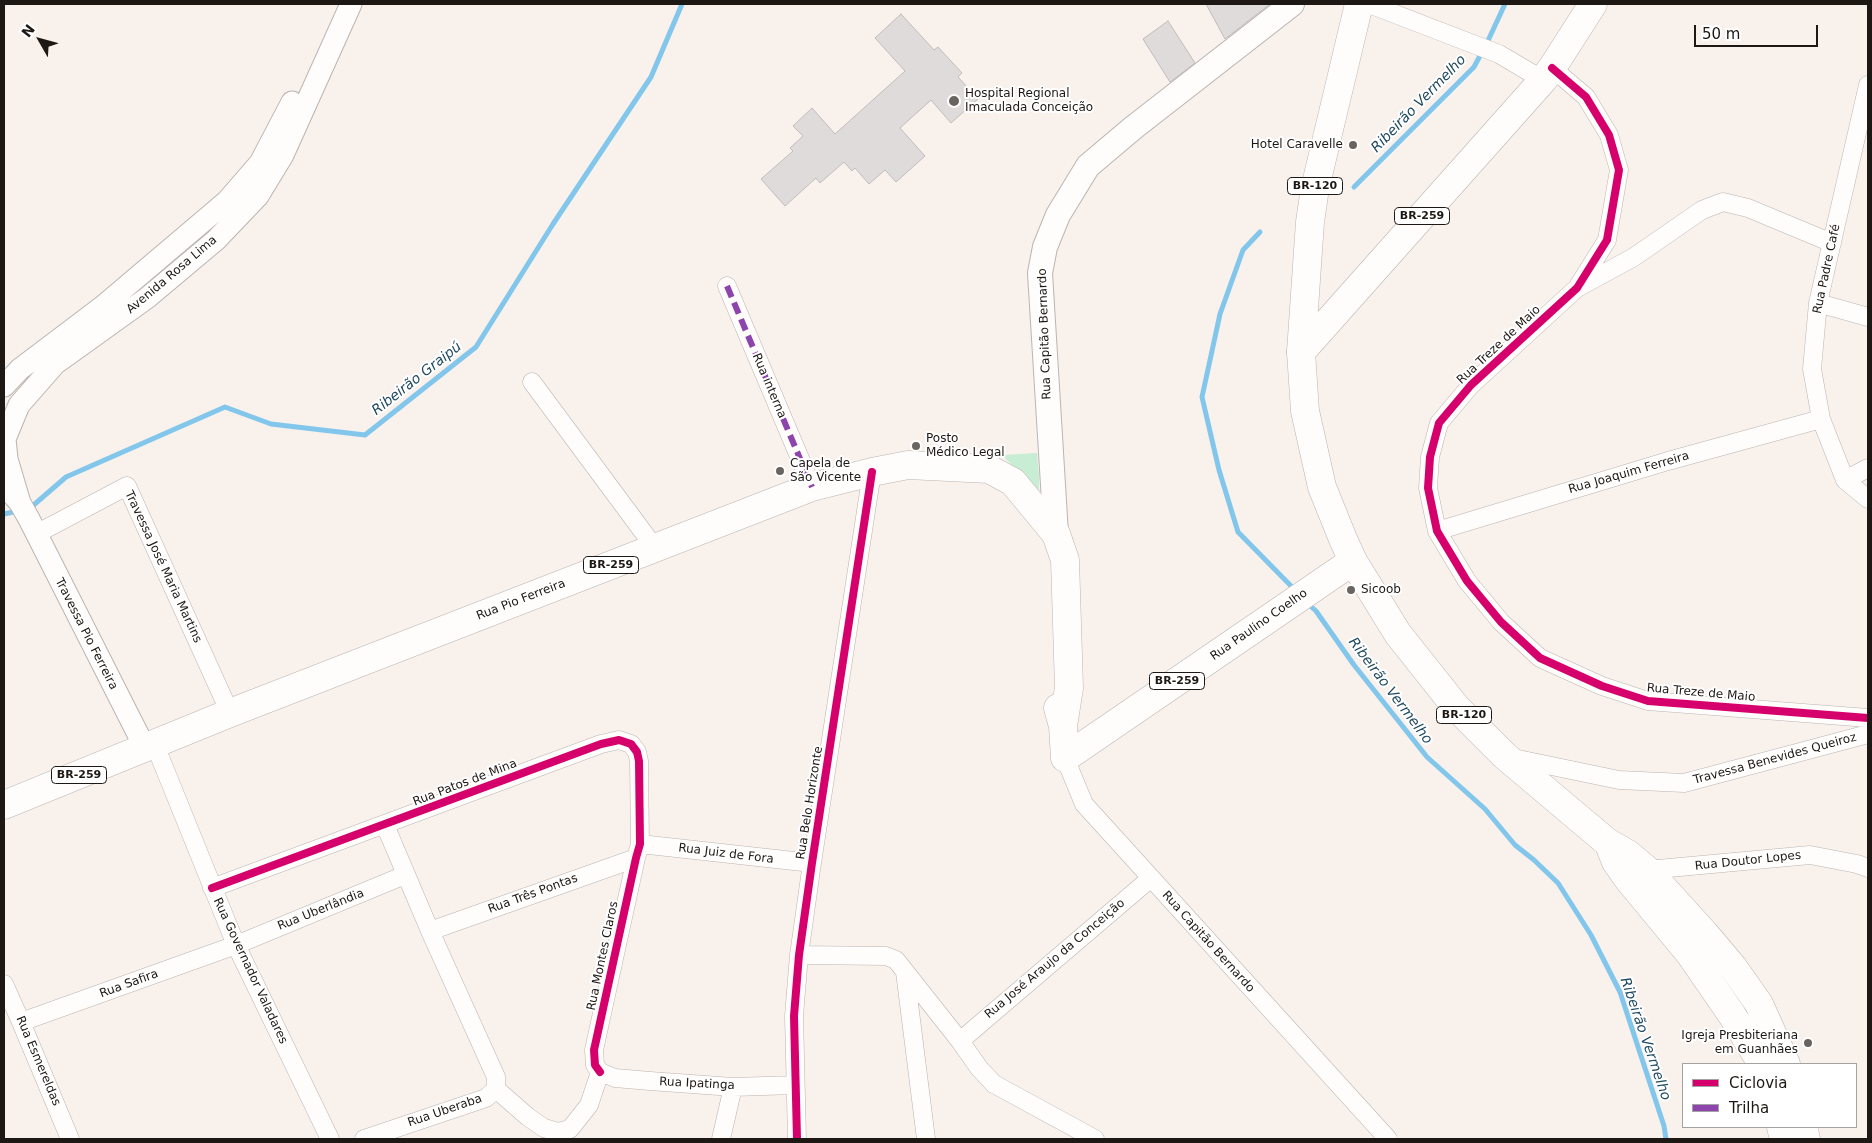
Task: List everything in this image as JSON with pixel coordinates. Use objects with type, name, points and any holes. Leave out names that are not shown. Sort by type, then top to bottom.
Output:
[{"type":"main road","name":"Rua Capitão Bernardo","points":[[1065,758],[1063,726],[1054,690],[1049,567],[1056,534],[1040,273],[1045,247],[1058,214],[1088,166],[1133,128],[1292,4]]},
{"type":"main road","name":"BR-259","points":[[1301,352],[1547,74],[1594,4]]},
{"type":"main road","name":"BR-120","points":[[1351,11],[1315,188],[1310,222],[1301,352],[1305,411],[1322,487],[1343,539],[1398,634],[1456,707],[1505,756],[1608,842],[1616,862],[1637,875],[1732,1015],[1761,1063]]},
{"type":"main road","name":"Rua Pio Ferreira","points":[[4,805],[230,713],[812,487],[908,465],[989,469],[1013,482],[1056,534]]},
{"type":"main road","name":"Rua Paulino Coelho","points":[[1065,758],[1354,560]]},
{"type":"main road","points":[[1637,875],[1733,967],[1759,1004],[1786,1063]]},
{"type":"street","name":"Avenida Rosa Lima","points":[[4,386],[20,369],[102,307],[226,202],[260,163],[337,4]]},
{"type":"street","name":"Avenida Rosa Lima","points":[[28,519],[7,459],[5,439],[19,405],[55,364],[147,298],[216,240],[258,196],[282,155],[351,4]]},
{"type":"street","name":"Rua Treze de Maio","points":[[1369,4],[1547,74],[1586,97],[1609,135],[1619,170],[1607,240],[1577,288],[1470,384],[1440,422],[1430,457],[1428,488],[1437,531],[1467,581],[1502,622],[1540,658],[1602,686],[1648,701],[1868,718]]},
{"type":"street","name":"Rua Padre Café","points":[[1868,86],[1818,304],[1812,369],[1821,419],[1845,480],[1868,499]]},
{"type":"street","points":[[1577,288],[1634,258],[1702,210],[1723,202],[1748,208],[1832,243]]},
{"type":"street","name":"Rua interna","points":[[727,286],[812,487]]},
{"type":"street","points":[[1818,304],[1868,317]]},
{"type":"street","points":[[532,382],[655,548]]},
{"type":"street","name":"Rua Joaquim Ferreira","points":[[1437,531],[1668,461],[1821,419]]},
{"type":"street","points":[[1845,480],[1868,468]]},
{"type":"street","name":"Rua Belo Horizonte","points":[[797,1139],[794,1016],[799,955],[872,472]]},
{"type":"street","points":[[4,483],[28,519]]},
{"type":"street","name":"Travessa José Maria Martins","points":[[28,519],[127,486],[230,713]]},
{"type":"street","name":"Travessa Pio Ferreira","points":[[28,519],[150,747]]},
{"type":"street","name":"Travessa Benevides Queiroz","points":[[1505,756],[1619,780],[1684,783],[1868,734]]},
{"type":"street","name":"Rua Patos de Mina","points":[[212,888],[601,744],[619,740],[632,744],[637,752],[639,761],[638,851]]},
{"type":"street","name":"Rua Governador Valadares","points":[[150,747],[236,945],[330,1139]]},
{"type":"street","name":"Rua Capitão Bernardo","points":[[1065,758],[1084,804],[1388,1139]]},
{"type":"street","points":[[385,825],[405,875],[496,1077],[496,1089],[528,1117],[544,1128],[558,1132],[570,1129],[588,1105],[600,1072]]},
{"type":"street","name":"Rua Juiz de Fora","points":[[638,851],[812,863]]},
{"type":"street","name":"Rua Três Pontas","points":[[430,931],[638,851]]},
{"type":"street","name":"Rua Montes Claros","points":[[600,1072],[595,1065],[594,1050],[638,851]]},
{"type":"street","name":"Rua Doutor Lopes","points":[[1637,875],[1810,855],[1868,868]]},
{"type":"street","name":"Rua Uberlândia","points":[[236,945],[405,875]]},
{"type":"street","name":"Rua José Araujo da Conceição","points":[[960,1041],[1151,878]]},
{"type":"street","name":"Rua Safira","points":[[22,1022],[236,945]]},
{"type":"street","points":[[799,955],[886,956],[896,960],[979,1068],[994,1084],[1095,1139]]},
{"type":"street","points":[[906,972],[926,1139]]},
{"type":"street","name":"Rua Esmereldas","points":[[4,984],[22,1022],[70,1139]]},
{"type":"street","name":"Rua Ipatinga","points":[[600,1072],[615,1078],[733,1087],[795,1085]]},
{"type":"street","points":[[721,1139],[733,1087]]},
{"type":"street","name":"Rua Uberaba","points":[[364,1139],[486,1098],[496,1089]]},
{"type":"green space","points":[[1037,453],[1039,499],[1017,470],[1002,455]]},
{"type":"building","points":[[1206,4],[1270,4],[1225,39]]},
{"type":"building","points":[[901,14],[934,50],[938,47],[962,73],[958,77],[978,99],[951,123],[931,100],[900,128],[925,156],[896,182],[885,170],[869,184],[855,168],[852,171],[844,162],[820,183],[816,178],[785,206],[761,179],[793,151],[790,148],[803,136],[793,126],[812,108],[835,134],[905,71],[875,38]]},
{"type":"building","points":[[1168,21],[1195,63],[1170,82],[1143,39]]},
{"type":"waterway","name":"Ribeirão Graipú","points":[[29,509],[66,477],[225,407],[271,424],[365,435],[476,347],[553,224],[651,77],[682,4]]},
{"type":"waterway","name":"Ribeirão Vermelho","points":[[1486,45],[1505,4]]},
{"type":"waterway","name":"Ribeirão Vermelho","points":[[1354,187],[1474,67],[1482,52]]},
{"type":"waterway","name":"Ribeirão Vermelho","points":[[1260,232],[1243,250],[1220,314],[1202,397],[1219,470],[1238,532],[1295,590]]},
{"type":"waterway","name":"Ribeirão Graipú","points":[[4,514],[18,511]]},
{"type":"waterway","name":"Ribeirão Vermelho","points":[[1306,602],[1316,611],[1354,665],[1427,757],[1485,809],[1515,845],[1558,883],[1591,935],[1620,992],[1664,1126],[1666,1139]]},
{"type":"marked path","points":[[727,286],[812,487]]},
{"type":"cycle path","points":[[1552,68],[1586,97],[1609,135],[1619,170],[1607,240],[1577,288],[1471,385],[1439,423],[1430,457],[1428,488],[1437,531],[1467,581],[1501,622],[1540,658],[1602,686],[1648,701],[1868,718]]},
{"type":"cycle path","points":[[797,1139],[794,1016],[799,955],[872,472]]},
{"type":"cycle path","points":[[212,888],[601,744],[619,740],[631,744],[637,752],[639,761],[640,844],[594,1050],[595,1065],[600,1072]]},
{"type":"place","name":"Hospital Regional Imaculada Conceição","points":[[954,101]]},
{"type":"place","name":"Hotel Caravelle","points":[[1353,145]]},
{"type":"place","name":"Posto Médico Legal","points":[[916,446]]},
{"type":"place","name":"Capela de São Vicente","points":[[780,471]]},
{"type":"place","name":"Sicoob","points":[[1351,590]]},
{"type":"place","name":"Igreja Presbiteriana em Guanhães","points":[[1808,1043]]}]
